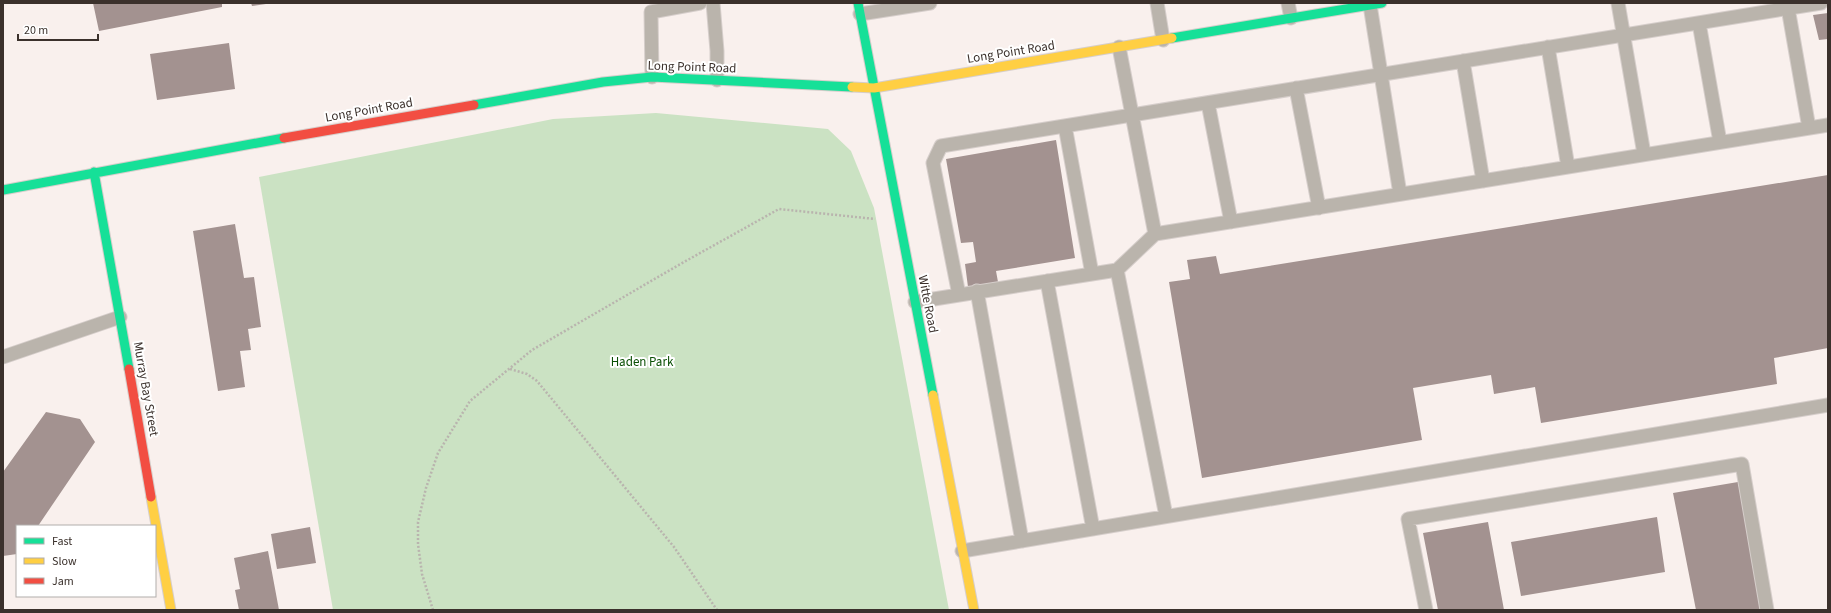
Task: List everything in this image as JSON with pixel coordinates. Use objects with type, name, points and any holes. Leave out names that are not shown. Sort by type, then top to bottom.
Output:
[{"type":"main road","name":"Long Point Road","points":[[3,190],[94,172],[595,83],[652,77],[874,88],[1376,4]]},
{"type":"main road","name":"Witte Road","points":[[859,8],[974,610]]},
{"type":"main road","name":"Murray Bay Street","points":[[94,172],[171,610]]},
{"type":"lane","points":[[652,77],[651,12],[700,3]]},
{"type":"lane","points":[[714,3],[717,80]]},
{"type":"lane","points":[[859,8],[930,3]]},
{"type":"lane","points":[[1157,3],[1163,40]]},
{"type":"lane","points":[[1288,3],[1291,18]]},
{"type":"lane","points":[[1618,3],[1644,154]]},
{"type":"lane","points":[[958,295],[933,163],[941,146],[1821,3]]},
{"type":"lane","points":[[1376,4],[1381,75],[1400,194]]},
{"type":"lane","points":[[1788,8],[1809,128]]},
{"type":"lane","points":[[1699,23],[1720,142]]},
{"type":"lane","points":[[1119,47],[1155,234]]},
{"type":"lane","points":[[1548,48],[1568,167]]},
{"type":"lane","points":[[1463,62],[1483,181]]},
{"type":"lane","points":[[1296,88],[1319,208]]},
{"type":"lane","points":[[1208,103],[1231,222]]},
{"type":"lane","points":[[915,302],[1117,270],[1155,234],[1828,125]]},
{"type":"lane","points":[[1065,126],[1092,274]]},
{"type":"lane","points":[[1117,270],[1166,516]]},
{"type":"lane","points":[[1046,281],[1093,529]]},
{"type":"lane","points":[[977,292],[1022,541]]},
{"type":"lane","points":[[3,358],[120,317]]},
{"type":"lane","points":[[962,551],[1828,405]]},
{"type":"lane","points":[[1426,610],[1408,519],[1742,464],[1767,610]]},
{"type":"path","points":[[433,610],[422,574],[418,544],[418,522],[426,488],[438,453],[470,401],[532,350],[779,209],[899,222]]},
{"type":"path","points":[[510,368],[527,374],[537,381],[674,547],[717,610]]},
{"type":"green space","name":"Haden Park","points":[[656,113],[828,129],[851,151],[874,208],[949,610],[333,610],[259,177],[553,119]]},
{"type":"building","points":[[93,3],[222,3],[222,7],[99,31]]},
{"type":"building","points":[[251,3],[266,3],[266,4],[252,6]]},
{"type":"building","points":[[1828,13],[1828,39],[1819,40],[1813,15]]},
{"type":"building","points":[[229,43],[235,89],[157,100],[150,54]]},
{"type":"building","points":[[1056,140],[1075,258],[996,271],[998,282],[968,287],[965,264],[976,262],[973,242],[961,243],[946,159]]},
{"type":"building","points":[[1828,175],[1828,348],[1774,358],[1777,384],[1541,423],[1535,387],[1494,394],[1491,375],[1413,388],[1422,440],[1202,478],[1169,282],[1190,279],[1187,260],[1216,256],[1220,274]]},
{"type":"building","points":[[235,224],[244,278],[254,277],[261,327],[248,329],[251,350],[240,351],[245,387],[218,391],[193,231]]},
{"type":"building","points":[[46,412],[80,419],[95,442],[39,525],[16,525],[16,554],[3,556],[3,472]]},
{"type":"building","points":[[1738,482],[1762,610],[1696,610],[1673,493]]},
{"type":"building","points":[[1657,517],[1665,572],[1521,596],[1511,542]]},
{"type":"building","points":[[1488,522],[1504,610],[1438,610],[1423,533]]},
{"type":"building","points":[[310,527],[316,563],[277,569],[271,534]]},
{"type":"building","points":[[268,551],[279,610],[239,610],[235,590],[240,589],[234,558]]},
{"type":"traffic: fast","points":[[858,3],[933,395]]},
{"type":"traffic: fast","points":[[1172,38],[1382,3]]},
{"type":"traffic: fast","points":[[474,105],[603,82],[652,77],[852,87]]},
{"type":"traffic: fast","points":[[3,190],[284,138]]},
{"type":"traffic: fast","points":[[94,172],[129,369]]},
{"type":"traffic: slow","points":[[852,87],[874,88],[1172,38]]},
{"type":"traffic: slow","points":[[933,395],[974,610]]},
{"type":"traffic: slow","points":[[151,497],[156,525]]},
{"type":"traffic: slow","points":[[156,525],[171,610]]},
{"type":"traffic: jam","points":[[284,138],[474,105]]},
{"type":"traffic: jam","points":[[129,369],[151,497]]}]
